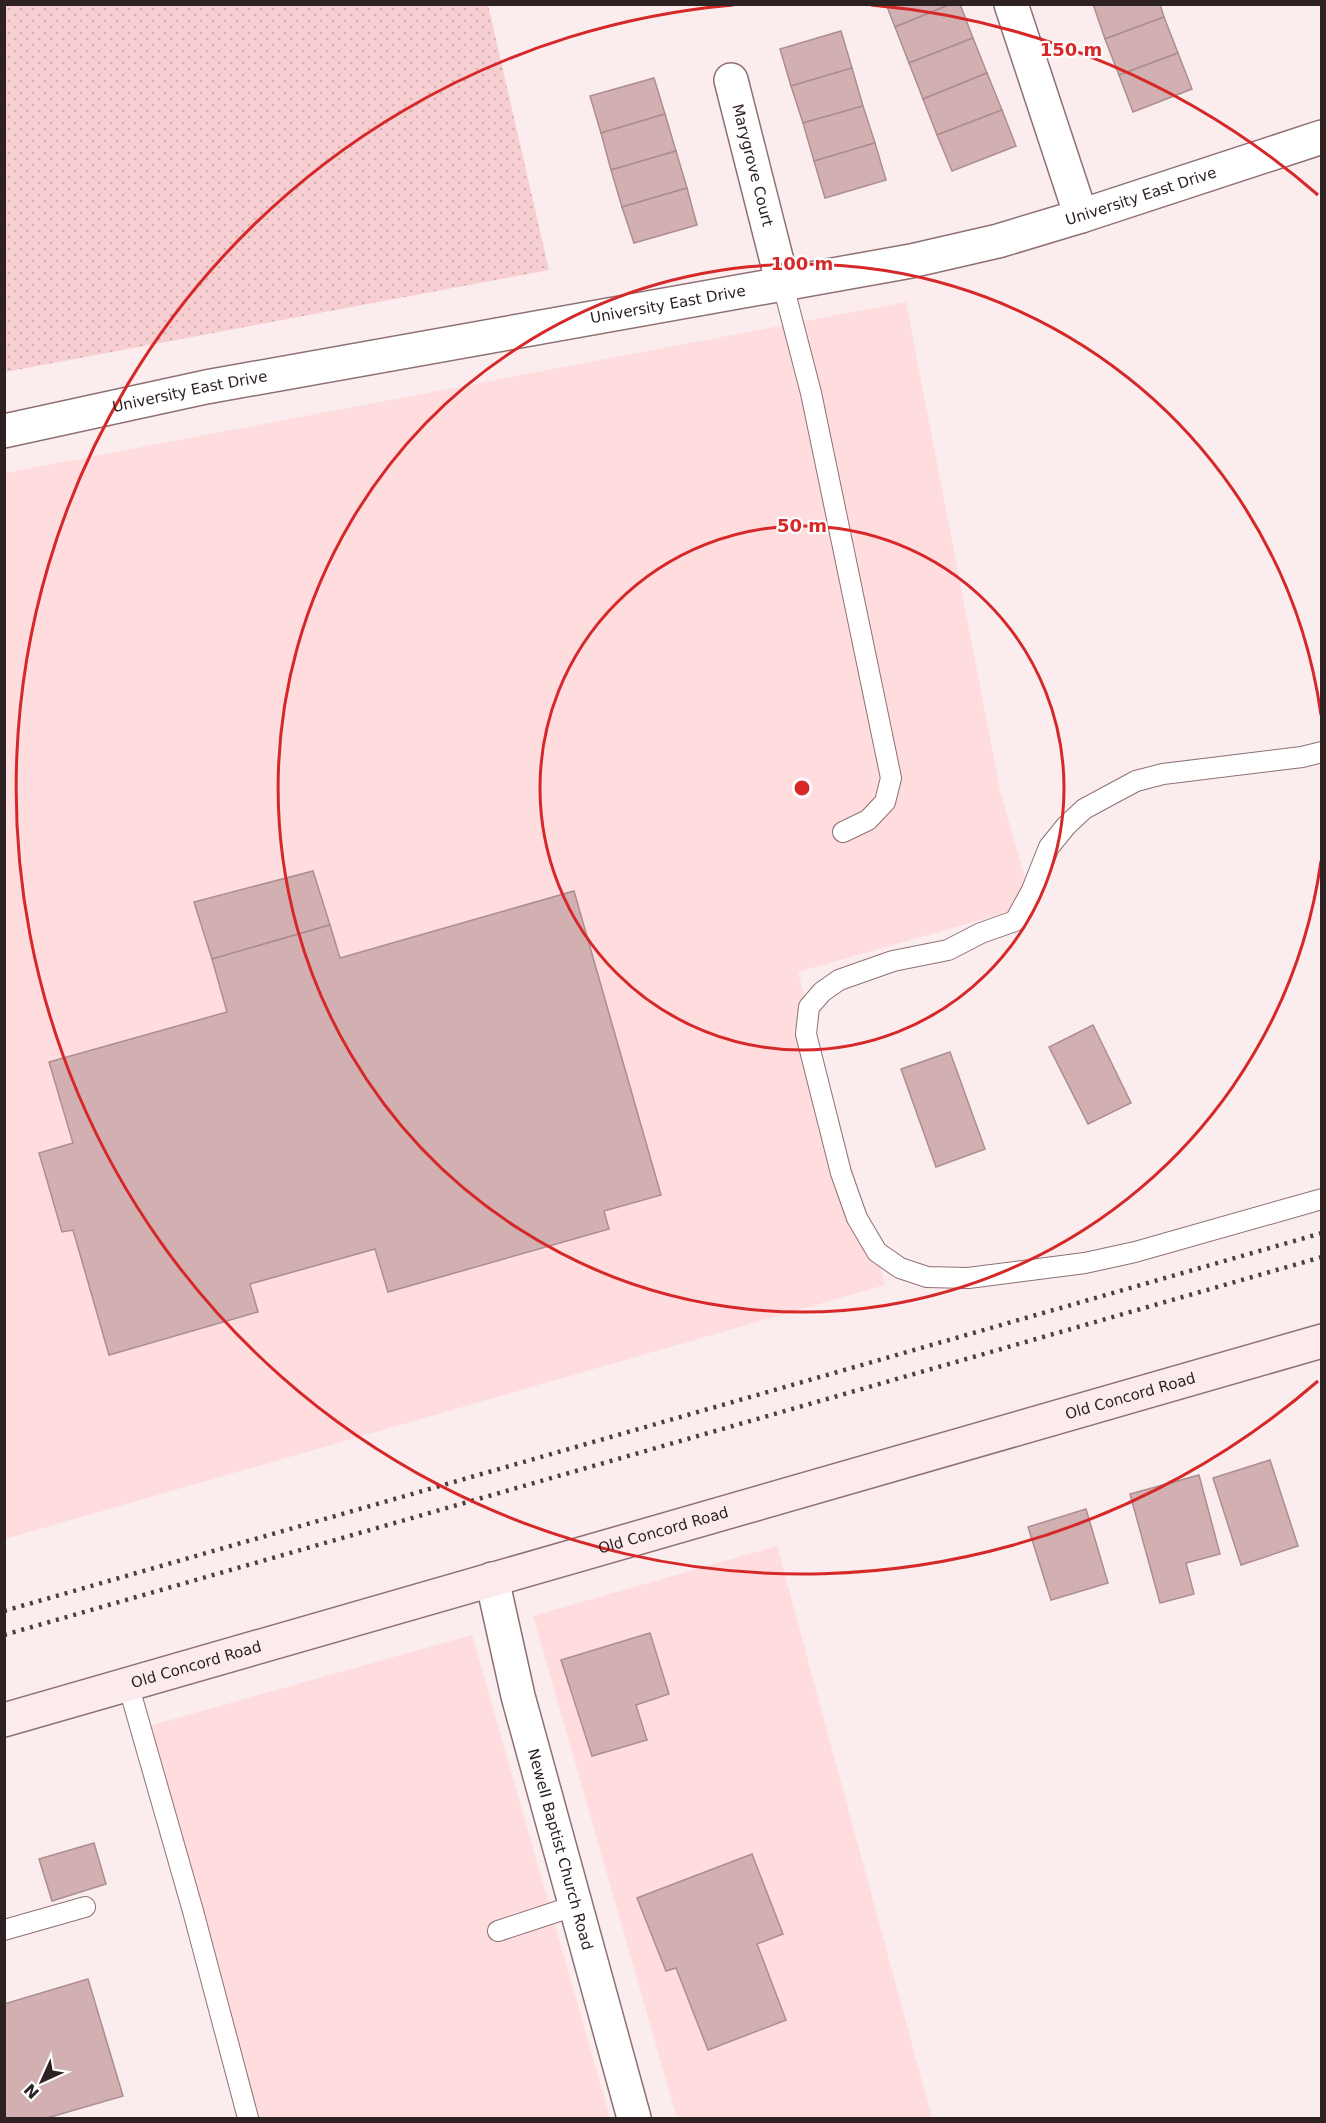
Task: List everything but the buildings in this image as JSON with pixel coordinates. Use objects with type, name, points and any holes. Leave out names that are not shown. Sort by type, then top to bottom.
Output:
[{"type":"street","points":[[1011,4],[1081,216]]},
{"type":"street","name":"Marygrove Court","points":[[731,80],[783,285]]},
{"type":"street","name":"University East Drive","points":[[4,431],[206,387],[911,261],[998,241],[1081,216],[1322,137]]},
{"type":"street","name":"Old Concord Road","points":[[4,1720],[1322,1341]]},
{"type":"street","name":"Newell Baptist Church Road","points":[[492,1579],[518,1696],[634,2118]]},
{"type":"lane","points":[[783,285],[811,393],[891,777],[885,802],[868,820],[843,832]]},
{"type":"lane","points":[[1322,752],[1302,757],[1163,774],[1136,781],[1105,797],[1084,809],[1049,847],[1032,890],[1015,921],[981,933],[948,950],[893,961],[839,980],[822,992],[809,1007],[806,1035],[841,1173],[857,1218],[877,1252],[900,1268],[927,1277],[968,1278],[1085,1263],[1135,1252],[1322,1199]]},
{"type":"lane","points":[[128,1684],[193,1911],[248,2118]]},
{"type":"lane","points":[[498,1931],[574,1906]]},
{"type":"lane","points":[[4,1930],[85,1907]]},
{"type":"shaded area","points":[[5,4],[488,5],[549,270],[5,372]]},
{"type":"shaded area","points":[[906,302],[1001,795],[1033,905],[798,972],[885,1285],[5,1539],[5,473]]},
{"type":"shaded area","points":[[777,1546],[932,2118],[677,2118],[533,1616]]},
{"type":"shaded area","points":[[472,1635],[610,2118],[240,2118],[131,1731]]},
{"type":"railway","points":[[4,1611],[1322,1233]]},
{"type":"railway","points":[[4,1635],[1322,1257]]}]
